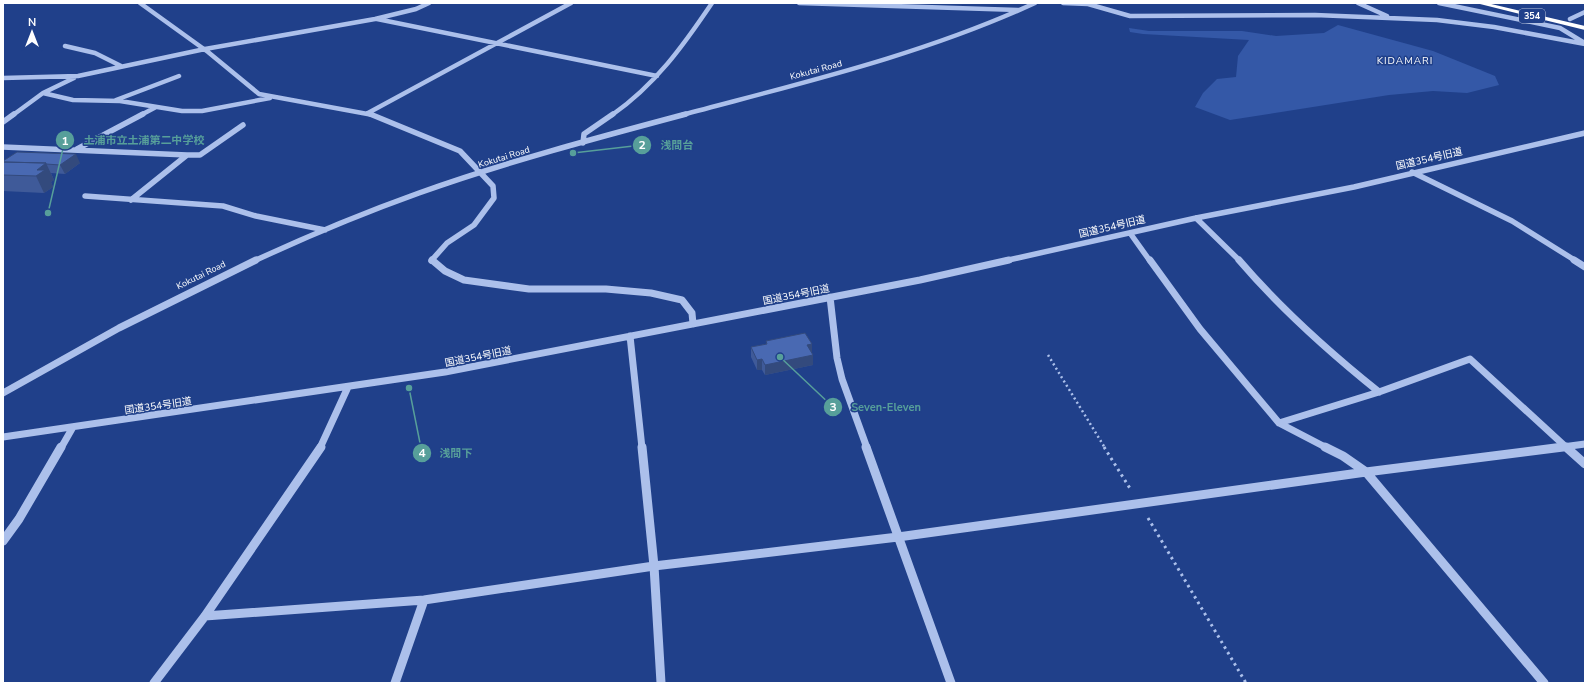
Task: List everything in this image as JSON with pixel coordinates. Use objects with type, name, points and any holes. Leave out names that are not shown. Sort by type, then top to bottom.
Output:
[{"type":"highway","name":"354","points":[[1479,3],[1585,28]]},
{"type":"highway","name":"354","points":[[1503,3],[1565,24],[1585,22]]},
{"type":"street","points":[[140,3],[205,49],[231,70],[247,87],[259,94],[272,98],[368,113],[460,151],[482,172],[493,186],[494,198],[474,225],[447,243],[431,261],[445,271],[464,280],[529,288],[606,289],[651,293],[682,300],[692,313],[693,324]]},
{"type":"street","points":[[3,78],[78,76],[205,49],[375,19],[416,9],[429,3]]},
{"type":"street","points":[[368,113],[571,3]]},
{"type":"street","points":[[583,142],[584,134],[639,94],[657,76],[683,45],[712,3]]},
{"type":"street","points":[[799,3],[1020,10]]},
{"type":"street","name":"Kokutai Road","points":[[3,393],[132,320],[231,271],[403,198],[482,172],[583,142],[877,62],[966,32],[1035,3]]},
{"type":"street","points":[[1064,3],[1088,4],[1130,16],[1315,15],[1458,22],[1585,43]]},
{"type":"street","points":[[1358,3],[1391,18]]},
{"type":"street","points":[[1439,3],[1565,24],[1585,43]]},
{"type":"street","points":[[1565,24],[1585,12]]},
{"type":"street","points":[[375,19],[657,76]]},
{"type":"street","points":[[65,46],[95,53],[122,66]]},
{"type":"street","points":[[3,122],[43,93],[78,76]]},
{"type":"street","points":[[111,101],[179,76]]},
{"type":"street","points":[[43,93],[73,100],[111,101],[156,106],[182,111],[202,111],[272,98]]},
{"type":"street","points":[[76,150],[156,106]]},
{"type":"street","points":[[3,147],[200,155],[243,125]]},
{"type":"street","name":"国道354号旧道","points":[[3,438],[445,372],[920,280],[1196,218],[1354,187],[1412,172],[1585,133]]},
{"type":"street","points":[[131,200],[188,155]]},
{"type":"street","points":[[1412,172],[1512,221],[1585,267]]},
{"type":"street","points":[[85,196],[223,206],[256,216],[325,230]]},
{"type":"street","points":[[1196,218],[1235,255],[1269,295],[1355,373],[1379,392]]},
{"type":"street","points":[[1130,233],[1200,329],[1279,423],[1343,456],[1366,472],[1544,683]]},
{"type":"street","points":[[830,297],[836,358],[842,379],[951,683]]},
{"type":"street","points":[[630,336],[654,566],[661,683]]},
{"type":"street","points":[[1279,423],[1379,392],[1470,360],[1585,464]]},
{"type":"street","points":[[154,683],[205,616],[320,448],[348,387]]},
{"type":"street","points":[[3,541],[19,519],[73,428]]},
{"type":"street","points":[[205,616],[424,600],[654,566],[898,537],[1366,472],[1585,444]]},
{"type":"street","points":[[395,683],[424,600]]},
{"type":"shaded area","points":[[1338,25],[1433,51],[1495,76],[1499,85],[1467,93],[1433,91],[1389,95],[1230,120],[1195,107],[1203,93],[1217,79],[1236,77],[1238,56],[1249,40],[1143,34],[1130,32],[1129,28],[1149,31],[1242,31],[1276,36],[1324,33]]},
{"type":"building","points":[[17,152],[76,154],[60,165],[46,163],[3,162]]},
{"type":"building","points":[[3,162],[46,163],[37,170],[45,170],[36,176],[3,175]]},
{"type":"building","points":[[805,333],[812,344],[807,345],[813,355],[765,365],[762,359],[757,360],[751,347],[767,344],[766,341]]},
{"type":"place","name":"浅間台","points":[[573,153]]},
{"type":"place","name":"土浦市立土浦第二中学校","points":[[48,213]]},
{"type":"place","name":"Seven-Eleven","points":[[780,357]]},
{"type":"place","name":"浅間下","points":[[409,388]]},
{"type":"district","name":"KIDAMARI","points":[[1405,60]]}]
